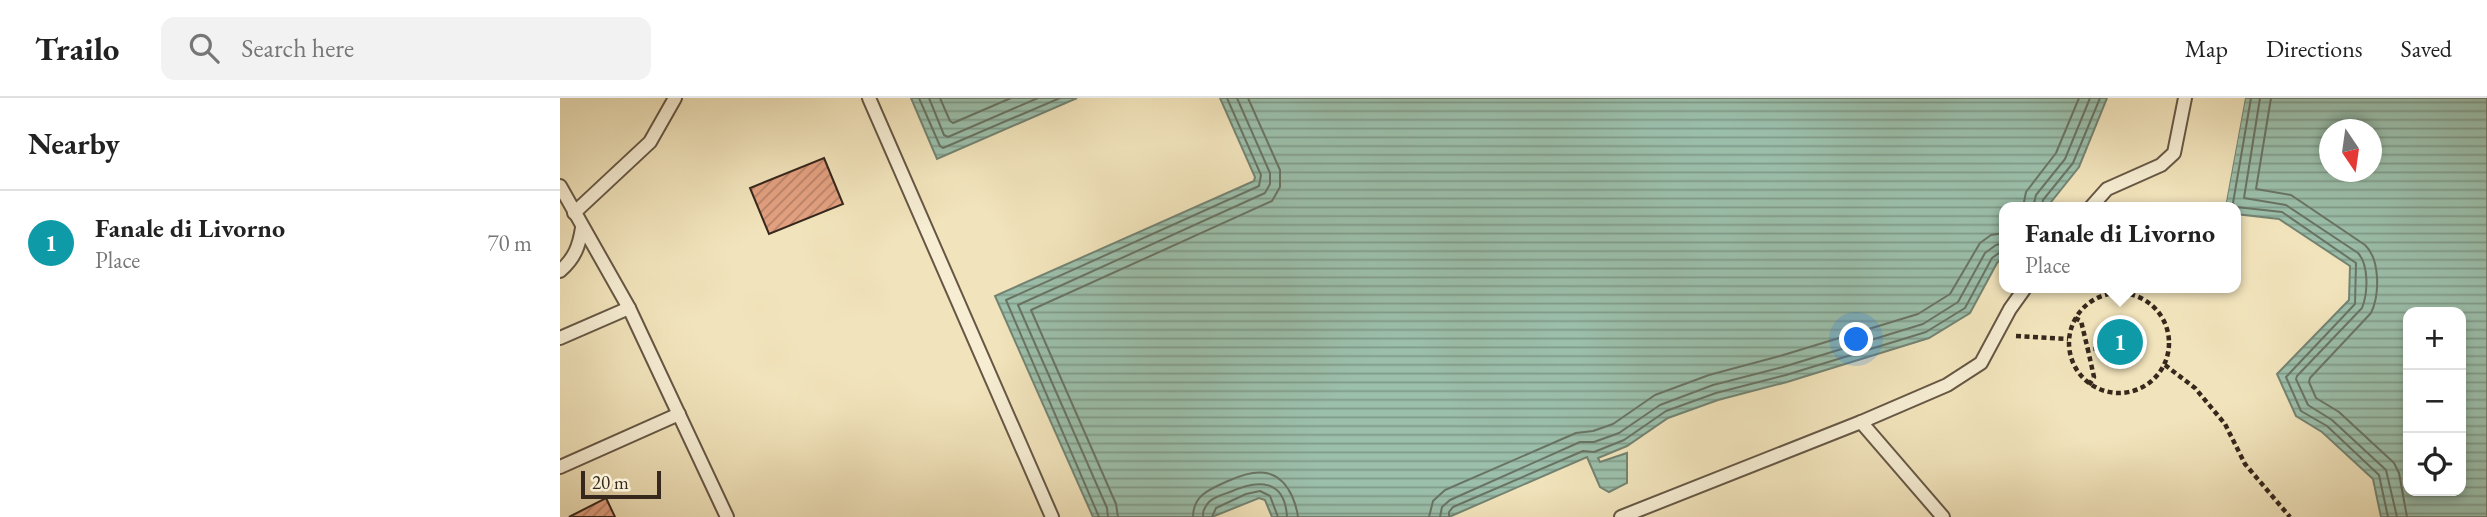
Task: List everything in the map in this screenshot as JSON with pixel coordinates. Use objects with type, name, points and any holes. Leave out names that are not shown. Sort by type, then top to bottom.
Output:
[{"type":"lane","points":[[574,213],[650,142],[675,98]]},
{"type":"lane","points":[[869,98],[1052,517]]},
{"type":"lane","points":[[2095,202],[2106,189],[2161,165],[2174,153],[2185,98]]},
{"type":"lane","points":[[560,186],[629,308],[727,517]]},
{"type":"lane","points":[[560,271],[570,262],[578,248],[582,228]]},
{"type":"lane","points":[[1621,517],[1947,385],[1981,363],[2021,293]]},
{"type":"lane","points":[[560,338],[629,308]]},
{"type":"lane","points":[[560,467],[679,414]]},
{"type":"lane","points":[[1861,422],[1942,517]]},
{"type":"path","points":[[2111,293],[2097,297],[2083,307],[2068,339],[2069,356],[2076,372],[2089,385],[2105,393],[2122,394],[2140,389],[2154,380],[2165,365],[2169,348],[2168,331],[2161,314],[2148,302],[2124,293]]},
{"type":"path","points":[[2076,318],[2081,321],[2094,377],[2089,385]]},
{"type":"path","points":[[1994,339],[2020,335],[2068,339]]},
{"type":"path","points":[[2088,350],[2098,348]]},
{"type":"path","points":[[2165,365],[2195,388],[2225,424],[2245,464],[2290,517]]},
{"type":"water","points":[[911,98],[1077,98],[937,159]]},
{"type":"water","points":[[1220,98],[2107,98],[2079,167],[2051,202],[1999,202],[1999,261],[1970,313],[1929,338],[1787,382],[1718,400],[1668,418],[1627,446],[1598,458],[1600,462],[1627,453],[1627,483],[1609,492],[1600,487],[1587,457],[1449,517],[1272,517],[1265,500],[1259,498],[1212,517],[1093,517],[995,296],[1254,181],[1255,177]]},
{"type":"water","points":[[2245,98],[2487,98],[2487,517],[2381,517],[2373,479],[2322,432],[2296,416],[2277,374],[2349,300],[2350,266],[2279,219],[2241,215],[2241,202],[2226,202]]},
{"type":"pier","points":[[2241,98],[2245,98],[2226,202],[2222,202]]},
{"type":"building","points":[[824,158],[843,204],[769,234],[750,188]]},
{"type":"building","points":[[2120,320],[2129,321],[2136,326],[2141,333],[2141,351],[2136,358],[2129,363],[2120,364],[2111,363],[2104,358],[2099,351],[2098,342],[2099,333],[2104,326],[2111,321]]},
{"type":"building","points":[[606,498],[615,517],[569,517]]},
{"type":"place","name":"Fanale di Livorno","points":[[2120,342]]}]
